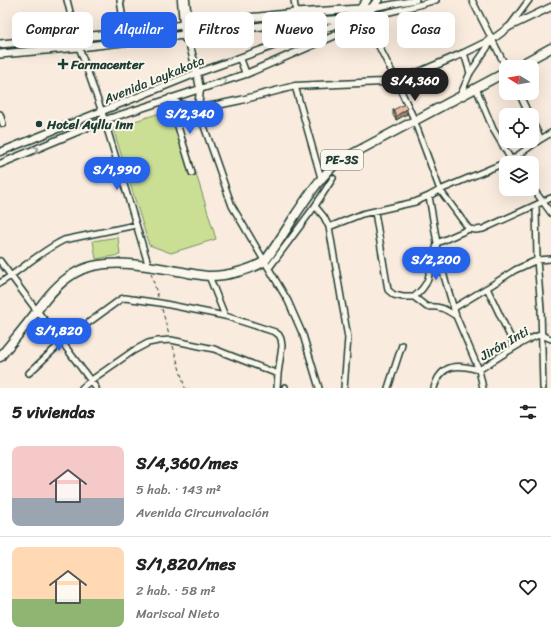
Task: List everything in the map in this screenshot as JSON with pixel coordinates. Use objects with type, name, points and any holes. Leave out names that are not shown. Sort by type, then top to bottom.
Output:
[{"type":"highway","points":[[529,60],[551,48]]},
{"type":"highway","name":"PE-3S","points":[[267,265],[308,196],[328,170],[339,161],[499,76]]},
{"type":"highway","points":[[0,357],[56,281],[73,268],[92,261],[110,259],[191,269],[209,276],[227,274],[261,264],[267,265]]},
{"type":"highway","points":[[0,350],[35,309]]},
{"type":"main road","points":[[360,9],[367,0]]},
{"type":"main road","points":[[311,12],[360,9],[375,2]]},
{"type":"main road","points":[[370,12],[375,2]]},
{"type":"main road","points":[[93,45],[185,34]]},
{"type":"main road","points":[[0,44],[12,43]]},
{"type":"main road","points":[[0,54],[68,48]]},
{"type":"street","points":[[67,0],[70,12]]},
{"type":"street","points":[[120,0],[122,12]]},
{"type":"street","points":[[181,0],[185,20]]},
{"type":"street","points":[[186,0],[186,12]]},
{"type":"street","points":[[294,0],[295,12]]},
{"type":"street","points":[[375,2],[415,2],[436,0]]},
{"type":"street","points":[[472,0],[502,60]]},
{"type":"street","points":[[509,26],[529,0]]},
{"type":"street","points":[[388,12],[415,2]]},
{"type":"street","points":[[171,100],[191,108],[198,109],[295,86],[396,80],[422,71],[464,53],[492,39],[509,26],[551,7]]},
{"type":"street","name":"Avenida Laykakota","points":[[356,12],[360,9]]},
{"type":"street","points":[[460,97],[470,73],[492,39]]},
{"type":"street","points":[[79,48],[105,120],[149,264]]},
{"type":"street","points":[[191,48],[198,73],[200,89],[198,109],[232,206],[288,301],[303,335],[319,388]]},
{"type":"street","name":"Avenida Laykakota","points":[[0,152],[198,73],[268,48]]},
{"type":"street","name":"Avenida Laykakota","points":[[0,164],[105,120],[171,100],[246,74],[303,48]]},
{"type":"street","points":[[380,48],[414,121],[440,190],[469,229]]},
{"type":"street","points":[[464,53],[470,73]]},
{"type":"street","points":[[240,58],[246,74]]},
{"type":"street","points":[[295,86],[321,178]]},
{"type":"street","points":[[476,88],[493,130],[508,156]]},
{"type":"street","points":[[171,100],[192,173]]},
{"type":"street","points":[[0,114],[3,124]]},
{"type":"street","points":[[520,156],[551,133]]},
{"type":"street","points":[[539,135],[541,139]]},
{"type":"street","points":[[329,227],[362,214],[415,202],[440,190],[499,167]]},
{"type":"street","points":[[267,265],[315,206],[333,178]]},
{"type":"street","points":[[429,196],[437,246],[456,316],[479,370],[483,388]]},
{"type":"street","points":[[539,196],[551,213]]},
{"type":"street","points":[[414,297],[420,292],[428,279],[430,260],[437,246],[469,229],[483,229],[551,198]]},
{"type":"street","points":[[536,205],[543,388]]},
{"type":"street","points":[[315,206],[324,217],[329,227],[348,338],[344,388]]},
{"type":"street","points":[[375,212],[388,290],[394,296],[414,297],[427,307],[436,306],[456,316]]},
{"type":"street","points":[[0,283],[54,244],[64,240],[136,225]]},
{"type":"street","points":[[454,308],[515,270],[537,260],[551,260]]},
{"type":"street","points":[[0,261],[96,388]]},
{"type":"street","points":[[209,276],[225,316]]},
{"type":"street","points":[[487,288],[515,347]]},
{"type":"street","points":[[30,373],[62,342],[120,299],[126,298],[225,316],[275,332],[279,335],[282,346],[277,388]]},
{"type":"street","name":"Jirón Inti","points":[[434,388],[443,372],[450,367],[468,367],[479,370],[515,347],[536,336],[542,335],[551,338]]},
{"type":"street","points":[[82,388],[90,380],[138,348],[148,343],[171,340],[214,349],[278,374]]},
{"type":"street","points":[[388,388],[402,345]]},
{"type":"path","points":[[149,264],[160,303]]},
{"type":"green space","points":[[176,108],[216,239],[171,253],[149,245],[113,128]]},
{"type":"green space","points":[[118,237],[120,255],[96,259],[93,241]]},
{"type":"building","points":[[405,104],[407,109],[396,116],[393,110]]},
{"type":"place","name":"Farmacenter","points":[[63,64]]},
{"type":"place","name":"Hotel Ayllu Inn","points":[[39,124]]}]
